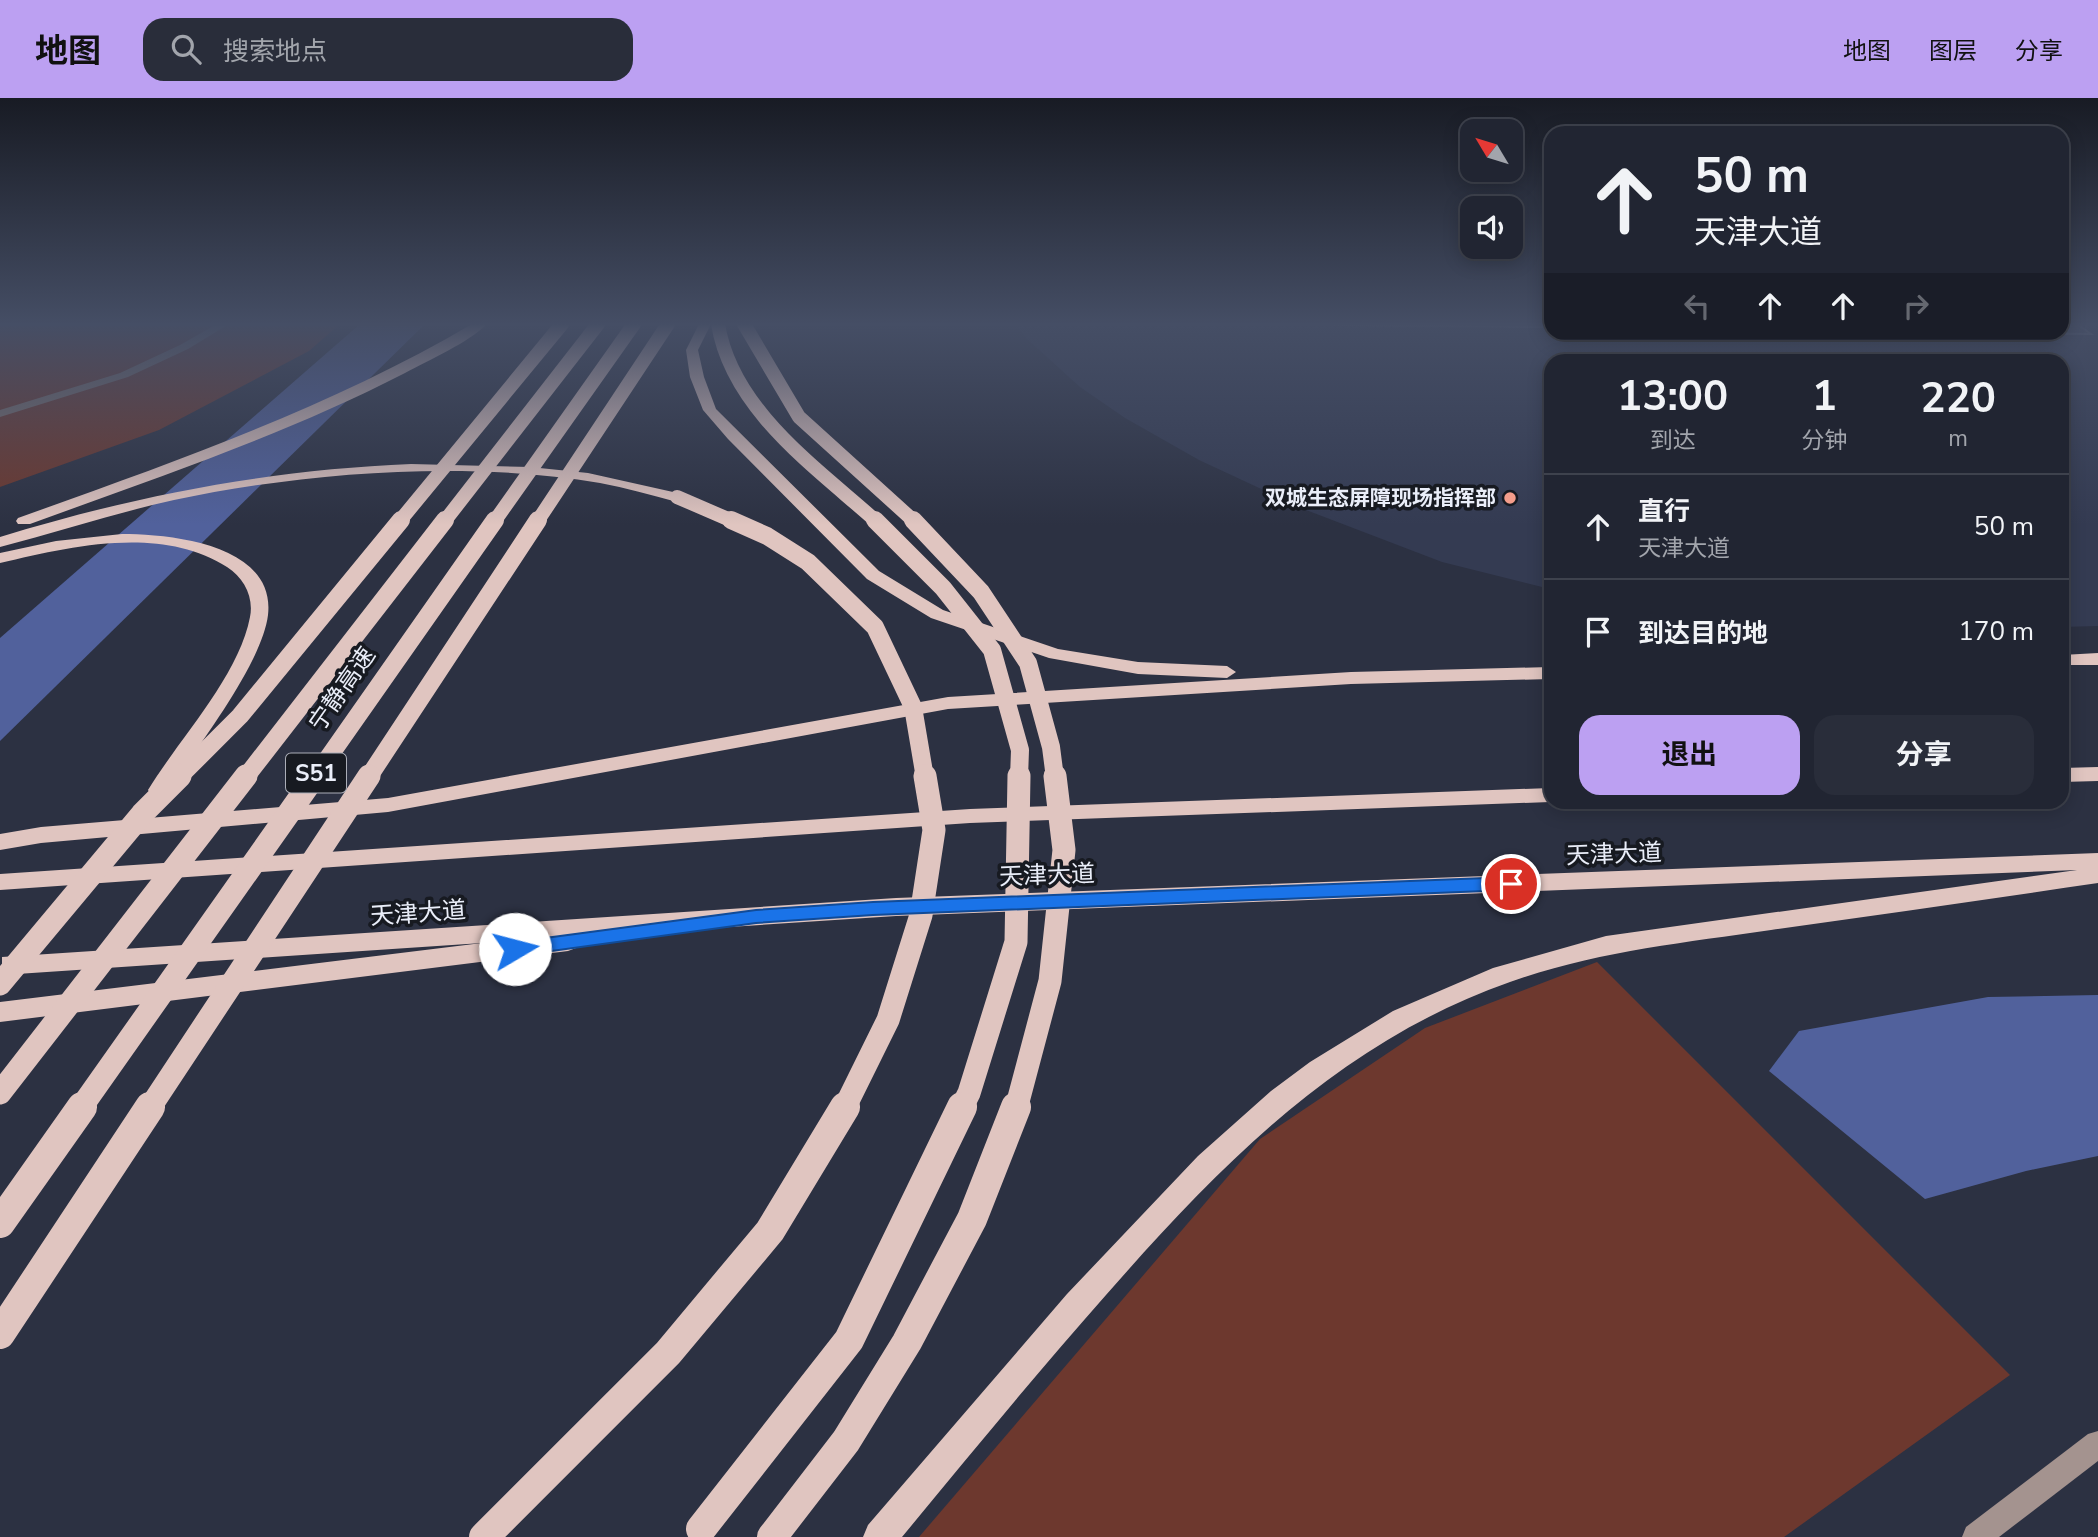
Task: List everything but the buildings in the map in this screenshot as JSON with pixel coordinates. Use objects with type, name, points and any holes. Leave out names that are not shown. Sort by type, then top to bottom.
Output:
[{"type":"highway","points":[[0,530],[248,438],[356,391]]},
{"type":"highway","points":[[0,984],[142,814],[240,716],[507,391]]},
{"type":"highway","name":"宁静高速","points":[[0,1093],[546,391]]},
{"type":"highway","name":"宁静高速","points":[[0,1223],[587,391]]},
{"type":"highway","points":[[0,1334],[624,391]]},
{"type":"highway","points":[[703,391],[710,410],[733,436],[873,575],[937,614],[1055,654],[1138,668],[1351,678]]},
{"type":"highway","points":[[697,1533],[849,1340],[968,1093],[1016,942],[1020,750],[992,650],[943,588],[900,542],[778,432],[745,391]]},
{"type":"highway","points":[[772,1537],[853,1430],[907,1342],[972,1219],[1015,1112],[1051,981],[1064,850],[1051,747],[1028,663],[981,592],[905,512],[799,417],[784,391]]},
{"type":"highway","points":[[0,542],[118,508],[239,485],[318,474],[404,469],[501,470],[591,477],[677,497],[767,536],[807,562],[875,628],[913,707],[934,830],[921,915],[888,1020],[841,1115],[770,1231],[668,1353],[484,1537]]},
{"type":"highway","points":[[0,558],[78,542],[173,541],[213,550],[248,575],[258,594],[259,617],[251,645],[142,814]]},
{"type":"highway","points":[[2069,660],[2098,659]]},
{"type":"highway","points":[[0,842],[41,835],[388,805],[948,703],[1351,678],[1544,673]]},
{"type":"highway","points":[[2069,775],[2098,774]]},
{"type":"highway","points":[[0,882],[970,816],[1544,795]]},
{"type":"highway","points":[[0,833],[41,835]]},
{"type":"highway","name":"天津大道","points":[[0,967],[938,905],[2098,862]]},
{"type":"highway","points":[[880,1537],[1040,1346],[1172,1199],[1252,1123],[1326,1065],[1402,1018],[1482,981],[1542,960],[1606,945],[2098,875]]},
{"type":"highway","points":[[0,1012],[474,954],[756,916]]},
{"type":"street","points":[[0,414],[71,391]]},
{"type":"street","points":[[1976,1537],[2098,1444]]},
{"type":"shaded area","points":[[0,391],[233,391],[159,430],[0,487]]},
{"type":"shaded area","points":[[1086,391],[1544,391],[1544,588],[1442,562],[1306,510],[1199,460],[1125,418]]},
{"type":"shaded area","points":[[2069,391],[2098,391],[2098,626],[2069,627]]},
{"type":"shaded area","points":[[1597,962],[2010,1375],[1784,1537],[919,1537],[1260,1139],[1425,1028]]},
{"type":"water","points":[[283,391],[357,391],[0,741],[0,638]]},
{"type":"water","points":[[2098,995],[2098,1156],[2026,1171],[1925,1199],[1769,1071],[1799,1031],[1988,997]]},
{"type":"place","name":"双城生态屏障现场指挥部","points":[[1510,498]]},
{"type":"route","points":[[515,949],[756,916],[952,905],[1511,884]]}]
